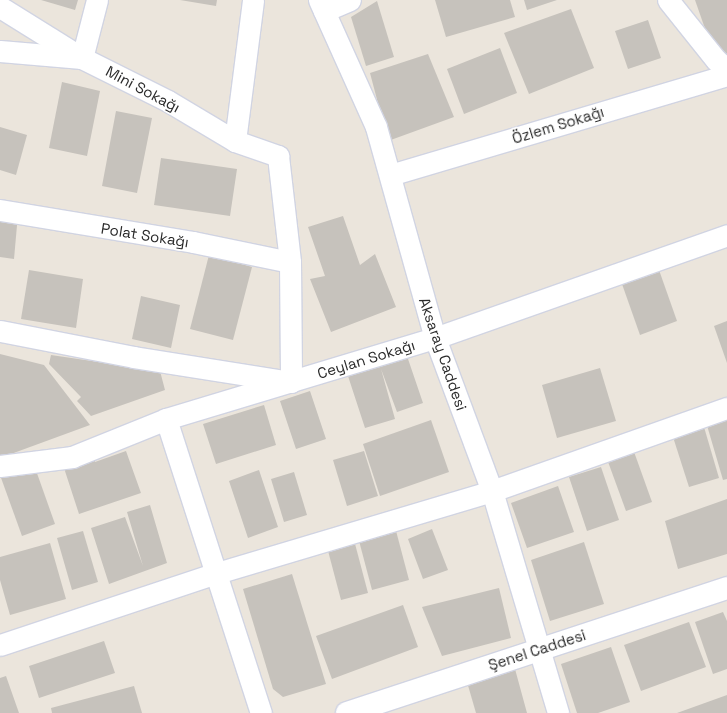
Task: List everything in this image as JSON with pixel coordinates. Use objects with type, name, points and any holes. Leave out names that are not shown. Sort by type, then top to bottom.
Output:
[{"type":"street","points":[[0,7],[82,58],[97,0]]},
{"type":"street","points":[[235,141],[253,0]]},
{"type":"street","points":[[322,5],[350,0]]},
{"type":"street","points":[[668,0],[716,60],[727,69]]},
{"type":"street","name":"Aksaray Caddesi","points":[[322,5],[376,127],[435,338],[492,491],[558,713]]},
{"type":"street","name":"Mini Sokağı","points":[[0,51],[82,58],[168,101],[235,141],[278,156],[290,262]]},
{"type":"street","name":"Özlem Sokağı","points":[[390,176],[727,75]]},
{"type":"street","name":"Polat Sokağı","points":[[0,210],[193,242],[290,262]]},
{"type":"street","name":"Ceylan Sokağı","points":[[0,466],[72,457],[166,419],[435,338],[727,235]]},
{"type":"street","points":[[0,331],[134,357],[291,382],[290,262]]},
{"type":"street","points":[[0,645],[217,573],[492,491],[727,408]]},
{"type":"street","points":[[166,419],[261,713]]},
{"type":"street","name":"Şenel Caddesi","points":[[347,713],[727,588]]},
{"type":"building","points":[[41,0],[78,0],[75,10]]},
{"type":"building","points":[[180,0],[217,0],[216,6]]},
{"type":"building","points":[[435,0],[510,0],[515,17],[446,37]]},
{"type":"building","points":[[524,0],[557,0],[527,10]]},
{"type":"building","points":[[695,0],[727,0],[727,56],[716,60]]},
{"type":"building","points":[[377,1],[394,57],[366,66],[351,17]]},
{"type":"building","points":[[571,9],[594,68],[529,94],[504,33]]},
{"type":"building","points":[[648,20],[661,58],[628,69],[615,31]]},
{"type":"building","points":[[500,48],[517,93],[464,114],[447,69]]},
{"type":"building","points":[[428,54],[454,117],[388,141],[370,73]]},
{"type":"building","points":[[62,82],[100,91],[87,156],[49,148]]},
{"type":"building","points":[[116,111],[152,118],[137,193],[102,186]]},
{"type":"building","points":[[0,127],[27,135],[16,175],[0,170]]},
{"type":"building","points":[[161,158],[237,169],[230,216],[154,205]]},
{"type":"building","points":[[0,212],[18,214],[14,259],[0,257]]},
{"type":"building","points":[[343,216],[360,265],[375,254],[396,307],[331,332],[310,279],[325,276],[308,227]]},
{"type":"building","points":[[209,255],[252,267],[233,340],[190,329]]},
{"type":"building","points":[[29,270],[83,279],[76,328],[21,319]]},
{"type":"building","points":[[659,270],[677,321],[640,335],[622,284]]},
{"type":"building","points":[[141,296],[180,305],[171,348],[132,339]]},
{"type":"building","points":[[727,321],[727,363],[714,326]]},
{"type":"building","points":[[0,354],[44,365],[90,425],[0,458]]},
{"type":"building","points":[[51,355],[160,371],[165,390],[91,416],[77,401],[81,397],[49,364]]},
{"type":"building","points":[[407,356],[423,403],[397,412],[381,369],[395,419],[365,428],[347,373]]},
{"type":"building","points":[[600,368],[616,421],[557,438],[542,385]]},
{"type":"building","points":[[310,391],[326,439],[296,449],[280,401]]},
{"type":"building","points":[[264,405],[276,445],[216,464],[203,424]]},
{"type":"building","points":[[727,416],[727,479],[723,480],[706,422]]},
{"type":"building","points":[[431,420],[449,472],[380,496],[363,444]]},
{"type":"building","points":[[704,427],[719,478],[689,487],[673,437]]},
{"type":"building","points":[[633,449],[652,502],[626,511],[607,459]]},
{"type":"building","points":[[126,451],[141,493],[79,514],[63,465],[94,456],[95,462]]},
{"type":"building","points":[[364,451],[378,496],[347,506],[333,460]]},
{"type":"building","points":[[33,462],[55,524],[22,536],[0,475]]},
{"type":"building","points":[[601,467],[619,520],[587,531],[569,477]]},
{"type":"building","points":[[259,470],[278,527],[248,538],[229,481]]},
{"type":"building","points":[[294,472],[307,515],[284,522],[271,479]]},
{"type":"building","points":[[558,486],[574,532],[527,548],[511,503]]},
{"type":"building","points":[[727,499],[727,554],[678,569],[665,521]]},
{"type":"building","points":[[150,505],[167,563],[109,584],[91,528],[125,517],[143,566],[127,512]]},
{"type":"building","points":[[395,527],[409,580],[372,590],[358,537]]},
{"type":"building","points":[[432,529],[448,570],[423,579],[408,539]]},
{"type":"building","points":[[83,531],[98,582],[72,590],[57,538]]},
{"type":"building","points":[[354,540],[368,593],[341,600],[327,547]]},
{"type":"building","points":[[584,542],[604,604],[550,621],[531,560]]},
{"type":"building","points":[[50,543],[66,599],[10,615],[0,580],[0,557]]},
{"type":"building","points":[[292,574],[326,684],[283,697],[273,689],[243,589]]},
{"type":"building","points":[[499,588],[511,638],[442,656],[422,607]]},
{"type":"building","points":[[403,605],[418,647],[332,679],[316,636]]},
{"type":"building","points":[[723,612],[727,621],[727,669],[713,674],[695,622]]},
{"type":"building","points":[[689,622],[706,667],[641,691],[624,645]]},
{"type":"building","points":[[104,641],[115,673],[39,698],[29,666]]},
{"type":"building","points":[[611,647],[630,702],[598,713],[577,713],[561,664]]},
{"type":"building","points":[[515,669],[527,713],[476,713],[467,682]]},
{"type":"building","points":[[6,676],[19,713],[0,713],[0,678]]},
{"type":"building","points":[[134,686],[142,713],[52,713],[51,708]]},
{"type":"building","points":[[727,695],[727,713],[677,713]]}]
